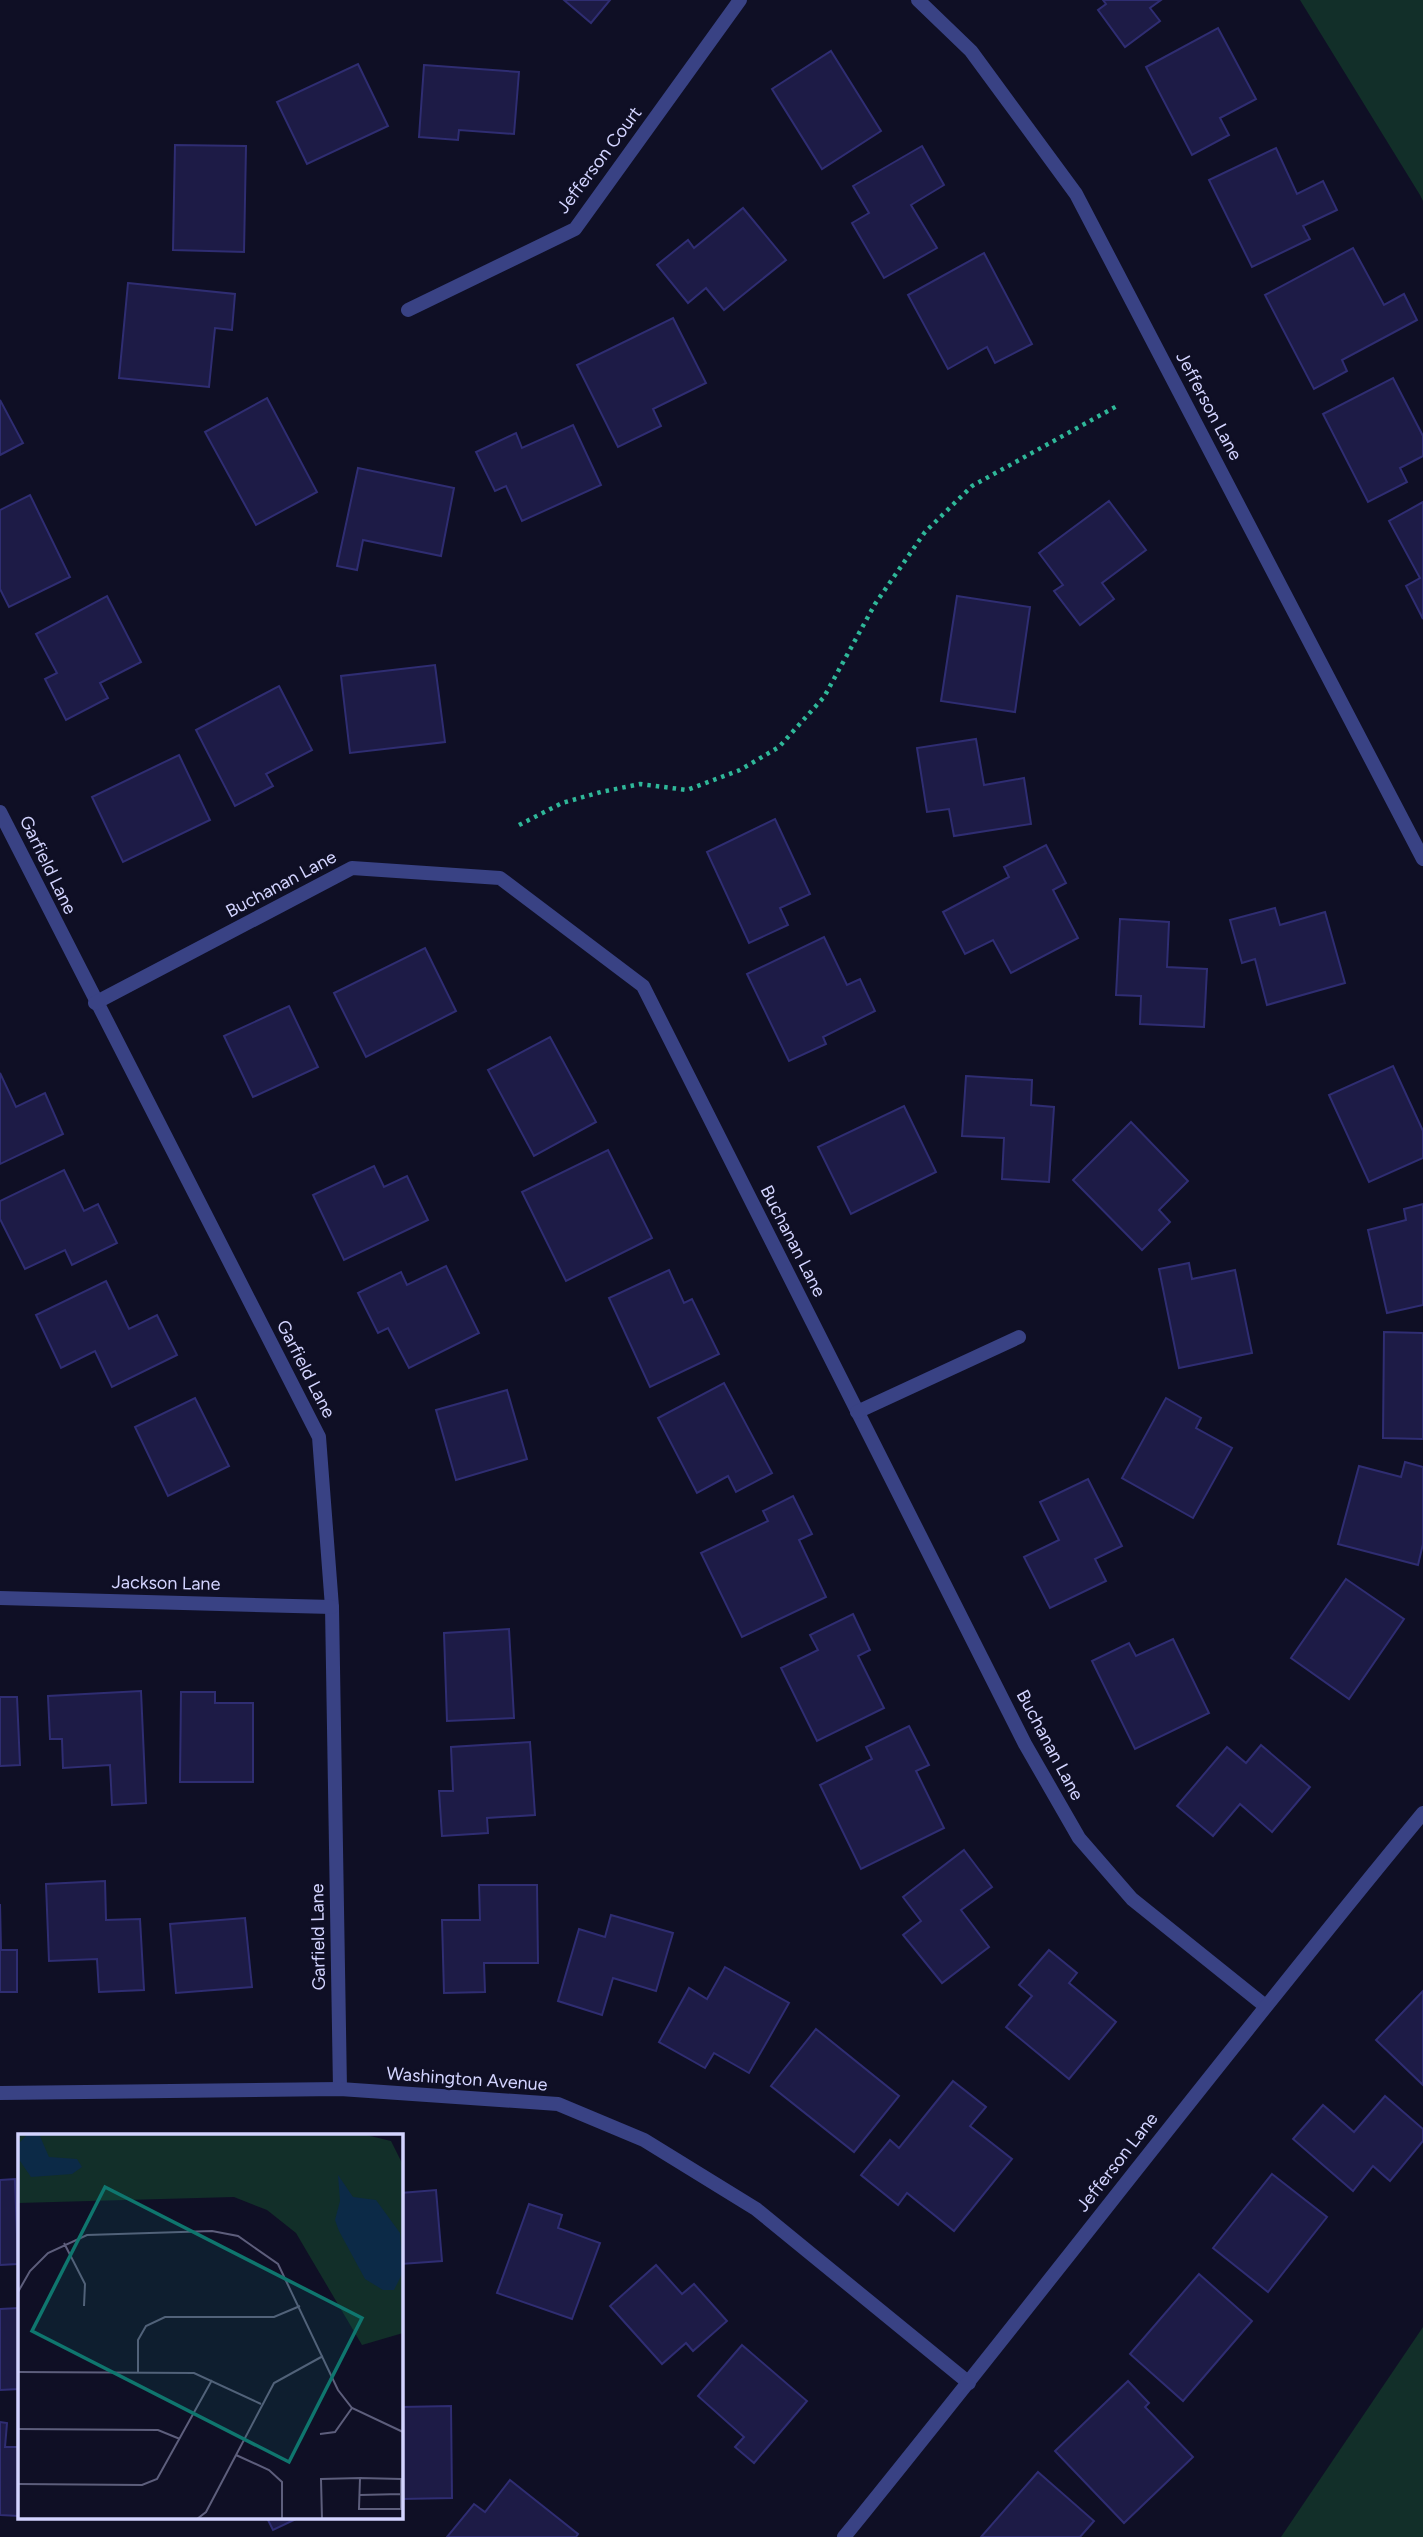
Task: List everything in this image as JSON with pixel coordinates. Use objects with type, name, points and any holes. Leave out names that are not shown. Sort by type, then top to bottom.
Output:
[{"type":"street","name":"Jefferson Court","points":[[408,310],[575,229],[740,0]]},
{"type":"street","name":"Jefferson Lane","points":[[918,0],[971,51],[1076,194],[1423,859]]},
{"type":"street","name":"Garfield Lane","points":[[0,812],[95,1003],[319,1437],[331,1606],[340,2090]]},
{"type":"street","name":"Buchanan Lane","points":[[95,1003],[352,868],[500,878],[643,986],[1026,1744],[1079,1838],[1132,1899],[1264,2005]]},
{"type":"street","points":[[857,1412],[1019,1337]]},
{"type":"street","name":"Jackson Lane","points":[[0,1598],[331,1606]]},
{"type":"street","name":"Jefferson Lane","points":[[844,2537],[970,2383],[1264,2005],[1423,1813]]},
{"type":"street","name":"Washington Avenue","points":[[0,2092],[340,2090],[558,2104],[644,2140],[756,2209],[970,2383]]},
{"type":"path","points":[[519,825],[562,803],[601,792],[640,784],[687,790],[740,770],[779,747],[824,697],[875,604],[925,531],[972,486],[1116,405]]},
{"type":"green space","points":[[1300,0],[1423,0],[1423,201],[1420,195]]},
{"type":"green space","points":[[1423,2327],[1423,2537],[1281,2537]]},
{"type":"building","points":[[564,0],[610,0],[591,23]]},
{"type":"building","points":[[1103,0],[1161,0],[1150,8],[1160,21],[1125,47],[1098,10],[1106,4]]},
{"type":"building","points":[[1218,28],[1256,99],[1220,118],[1229,135],[1192,155],[1146,67]]},
{"type":"building","points":[[831,51],[881,131],[822,169],[772,89]]},
{"type":"building","points":[[358,64],[388,126],[307,164],[277,102]]},
{"type":"building","points":[[424,65],[519,72],[514,134],[459,130],[458,140],[419,137]]},
{"type":"building","points":[[175,145],[246,146],[244,252],[173,250]]},
{"type":"building","points":[[922,146],[944,185],[911,205],[937,248],[884,278],[852,223],[869,213],[853,186]]},
{"type":"building","points":[[1276,148],[1297,194],[1323,181],[1337,210],[1303,226],[1310,239],[1252,267],[1209,180]]},
{"type":"building","points":[[743,208],[786,260],[724,310],[706,288],[688,303],[657,265],[688,240],[694,248]]},
{"type":"building","points":[[1353,248],[1384,305],[1404,294],[1417,320],[1342,360],[1347,371],[1314,389],[1265,295]]},
{"type":"building","points":[[984,253],[1032,344],[995,363],[987,347],[948,369],[908,295]]},
{"type":"building","points":[[128,283],[235,294],[232,330],[215,328],[209,387],[119,378]]},
{"type":"building","points":[[673,318],[706,383],[653,409],[661,426],[618,447],[577,365]]},
{"type":"building","points":[[1393,378],[1423,436],[1423,456],[1400,468],[1407,482],[1368,502],[1323,414]]},
{"type":"building","points":[[267,398],[317,492],[256,525],[205,432]]},
{"type":"building","points":[[0,400],[23,443],[0,455]]},
{"type":"building","points":[[573,425],[601,485],[522,521],[506,486],[495,491],[476,452],[516,433],[522,448]]},
{"type":"building","points":[[358,468],[454,488],[441,556],[363,540],[357,570],[337,566]]},
{"type":"building","points":[[30,495],[70,577],[9,607],[0,589],[0,510]]},
{"type":"building","points":[[1109,501],[1146,550],[1102,583],[1114,599],[1080,625],[1054,591],[1063,585],[1039,553]]},
{"type":"building","points":[[1423,502],[1423,619],[1406,586],[1420,578],[1389,521]]},
{"type":"building","points":[[107,596],[141,662],[100,683],[108,698],[66,720],[45,679],[57,673],[36,634]]},
{"type":"building","points":[[957,596],[1030,607],[1015,712],[941,701]]},
{"type":"building","points":[[435,665],[445,742],[350,753],[341,676]]},
{"type":"building","points":[[279,686],[312,750],[266,774],[273,786],[235,806],[196,730]]},
{"type":"building","points":[[976,739],[984,785],[1024,778],[1031,824],[954,836],[949,809],[927,812],[917,748]]},
{"type":"building","points":[[179,755],[210,820],[123,862],[92,797]]},
{"type":"building","points":[[775,819],[810,894],[780,908],[788,925],[749,943],[707,852]]},
{"type":"building","points":[[1046,845],[1066,883],[1053,890],[1078,938],[1011,973],[993,940],[965,954],[943,912],[1009,877],[1004,867]]},
{"type":"building","points":[[1275,908],[1280,925],[1325,912],[1345,983],[1267,1005],[1255,959],[1242,963],[1230,920]]},
{"type":"building","points":[[1120,919],[1169,922],[1167,967],[1207,969],[1204,1027],[1140,1024],[1141,996],[1116,995]]},
{"type":"building","points":[[824,937],[847,985],[860,979],[875,1011],[823,1037],[826,1044],[789,1061],[747,974]]},
{"type":"building","points":[[425,948],[456,1011],[366,1057],[334,993]]},
{"type":"building","points":[[289,1006],[318,1067],[253,1097],[224,1036]]},
{"type":"building","points":[[550,1037],[596,1122],[534,1156],[488,1070]]},
{"type":"building","points":[[1393,1066],[1423,1131],[1423,1158],[1369,1182],[1329,1095]]},
{"type":"building","points":[[0,1073],[16,1107],[45,1093],[63,1134],[0,1164]]},
{"type":"building","points":[[966,1076],[1032,1080],[1031,1105],[1054,1107],[1049,1182],[1002,1179],[1004,1138],[962,1136]]},
{"type":"building","points":[[904,1106],[936,1172],[851,1214],[818,1147]]},
{"type":"building","points":[[1131,1122],[1188,1181],[1159,1210],[1170,1222],[1142,1250],[1073,1180]]},
{"type":"building","points":[[608,1150],[652,1238],[566,1281],[522,1192]]},
{"type":"building","points":[[374,1166],[384,1187],[407,1176],[428,1220],[344,1260],[313,1195]]},
{"type":"building","points":[[64,1170],[84,1211],[98,1204],[117,1243],[72,1265],[65,1250],[25,1269],[0,1219],[0,1201]]},
{"type":"building","points":[[1423,1204],[1423,1305],[1387,1313],[1368,1230],[1406,1220],[1404,1209]]},
{"type":"building","points":[[1189,1263],[1192,1279],[1235,1270],[1252,1353],[1179,1368],[1159,1269]]},
{"type":"building","points":[[446,1266],[479,1333],[409,1368],[388,1328],[378,1333],[358,1293],[401,1272],[407,1285]]},
{"type":"building","points":[[669,1270],[684,1303],[692,1299],[719,1354],[650,1387],[609,1298]]},
{"type":"building","points":[[106,1281],[129,1329],[157,1315],[177,1355],[112,1387],[95,1351],[61,1368],[36,1315]]},
{"type":"building","points":[[1384,1332],[1423,1333],[1423,1439],[1383,1438]]},
{"type":"building","points":[[724,1383],[772,1473],[736,1492],[728,1476],[697,1493],[658,1418]]},
{"type":"building","points":[[507,1390],[527,1459],[456,1480],[436,1410]]},
{"type":"building","points":[[195,1398],[229,1466],[168,1496],[135,1427]]},
{"type":"building","points":[[1166,1398],[1201,1418],[1196,1428],[1232,1448],[1193,1518],[1122,1478]]},
{"type":"building","points":[[1405,1462],[1423,1467],[1423,1544],[1418,1565],[1338,1544],[1359,1466],[1401,1477]]},
{"type":"building","points":[[1088,1479],[1122,1546],[1095,1559],[1106,1581],[1050,1608],[1024,1557],[1059,1540],[1040,1502]]},
{"type":"building","points":[[793,1496],[812,1534],[799,1540],[826,1597],[742,1637],[701,1553],[768,1521],[763,1511]]},
{"type":"building","points":[[1346,1579],[1404,1619],[1349,1699],[1291,1658]]},
{"type":"building","points":[[853,1614],[870,1650],[858,1656],[884,1708],[817,1741],[781,1668],[818,1650],[810,1635]]},
{"type":"building","points":[[509,1629],[514,1718],[447,1721],[444,1633]]},
{"type":"building","points":[[1173,1639],[1209,1713],[1135,1749],[1092,1661],[1129,1643],[1136,1656]]},
{"type":"building","points":[[141,1691],[146,1803],[112,1805],[110,1765],[63,1768],[62,1739],[50,1739],[48,1696]]},
{"type":"building","points":[[181,1692],[215,1692],[215,1703],[253,1703],[253,1782],[180,1782]]},
{"type":"building","points":[[0,1697],[17,1697],[20,1765],[0,1766]]},
{"type":"building","points":[[909,1726],[929,1765],[916,1771],[944,1828],[861,1869],[820,1785],[872,1759],[866,1747]]},
{"type":"building","points":[[530,1742],[535,1815],[487,1818],[488,1833],[442,1836],[439,1791],[453,1791],[451,1747]]},
{"type":"building","points":[[1261,1745],[1310,1787],[1272,1832],[1240,1804],[1213,1836],[1177,1806],[1227,1747],[1246,1763]]},
{"type":"building","points":[[964,1850],[992,1887],[961,1910],[989,1947],[942,1983],[903,1935],[921,1921],[903,1897]]},
{"type":"building","points":[[105,1881],[106,1920],[140,1919],[144,1990],[99,1992],[97,1959],[49,1961],[46,1884]]},
{"type":"building","points":[[479,1885],[537,1885],[538,1963],[484,1963],[485,1992],[444,1993],[442,1920],[480,1920]]},
{"type":"building","points":[[0,1904],[1,1950],[17,1950],[17,1992],[0,1992]]},
{"type":"building","points":[[611,1915],[673,1933],[656,1991],[613,1978],[602,2015],[558,2001],[579,1929],[605,1937]]},
{"type":"building","points":[[245,1918],[252,1987],[176,1993],[170,1924]]},
{"type":"building","points":[[1049,1950],[1077,1973],[1069,1983],[1116,2022],[1069,2079],[1006,2027],[1032,1996],[1019,1985]]},
{"type":"building","points":[[725,1967],[789,2003],[749,2073],[714,2053],[705,2068],[659,2042],[689,1988],[707,1999]]},
{"type":"building","points":[[1423,1991],[1423,2085],[1376,2040]]},
{"type":"building","points":[[816,2029],[899,2096],[854,2152],[771,2086]]},
{"type":"building","points":[[953,2081],[986,2107],[970,2126],[1012,2159],[954,2231],[907,2193],[898,2205],[861,2175],[890,2140],[899,2148]]},
{"type":"building","points":[[1385,2096],[1423,2129],[1423,2141],[1390,2181],[1373,2166],[1353,2191],[1293,2139],[1323,2105],[1354,2132]]},
{"type":"building","points":[[1272,2174],[1327,2217],[1268,2292],[1213,2248]]},
{"type":"building","points":[[15,2179],[18,2264],[0,2265],[0,2180]]},
{"type":"building","points":[[436,2190],[442,2261],[402,2264],[402,2193]]},
{"type":"building","points":[[529,2204],[562,2215],[558,2228],[600,2243],[572,2319],[497,2293]]},
{"type":"building","points":[[656,2265],[682,2294],[694,2284],[727,2321],[693,2351],[686,2343],[662,2364],[610,2306]]},
{"type":"building","points":[[1199,2274],[1252,2321],[1183,2401],[1130,2354]]},
{"type":"building","points":[[18,2308],[18,2389],[0,2390],[0,2309]]},
{"type":"building","points":[[742,2345],[807,2401],[754,2463],[735,2447],[744,2437],[698,2396]]},
{"type":"building","points":[[1128,2381],[1149,2403],[1145,2407],[1193,2457],[1124,2523],[1055,2451]]},
{"type":"building","points":[[451,2406],[452,2498],[402,2499],[402,2407]]},
{"type":"building","points":[[0,2422],[7,2423],[5,2447],[18,2447],[18,2516],[0,2515]]},
{"type":"building","points":[[1038,2472],[1094,2521],[1080,2537],[981,2537]]},
{"type":"building","points":[[510,2480],[578,2534],[576,2537],[447,2537],[474,2504],[485,2512]]},
{"type":"building","points":[[268,2520],[294,2520],[273,2530]]}]
